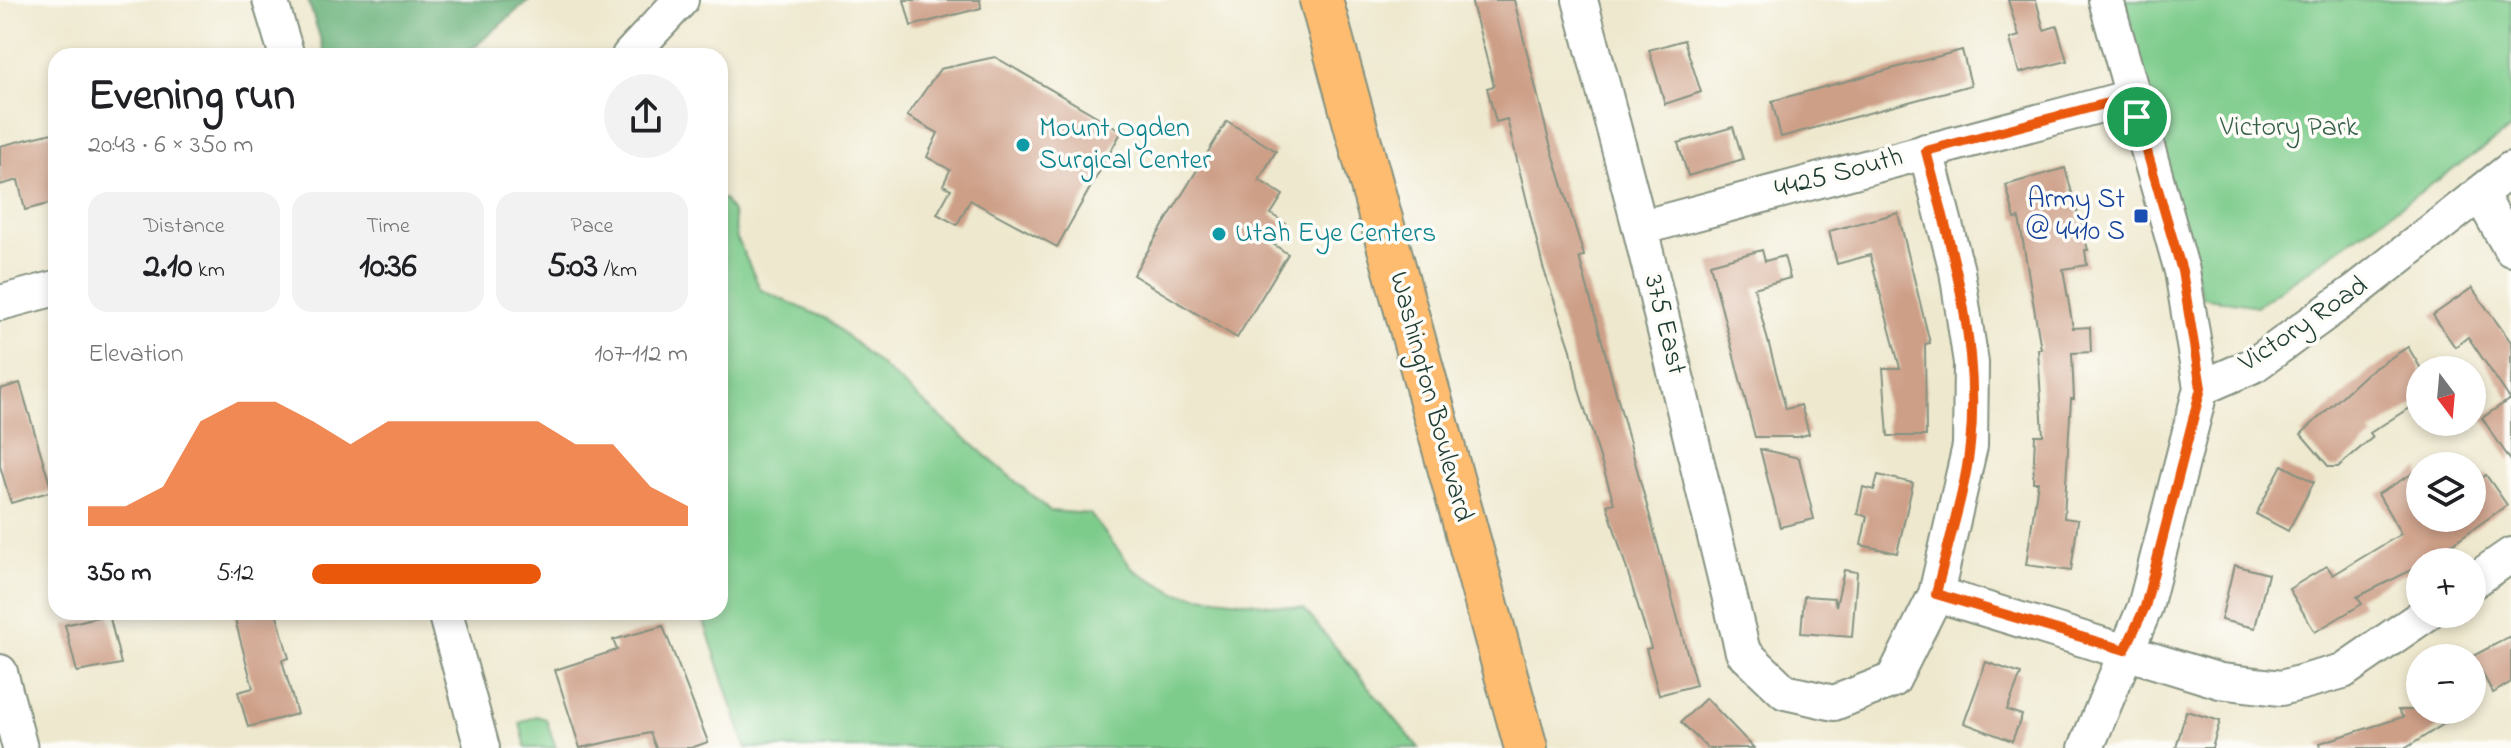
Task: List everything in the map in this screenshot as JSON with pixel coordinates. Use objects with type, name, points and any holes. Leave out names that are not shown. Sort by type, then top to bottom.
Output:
[{"type":"main road","name":"Washington Boulevard","points":[[1321,0],[1526,748]]},
{"type":"street","points":[[270,0],[285,48]]},
{"type":"street","points":[[636,48],[681,0]]},
{"type":"street","name":"375 East","points":[[1580,0],[1640,228],[1743,652],[1785,692],[1834,703],[1893,680],[1936,594]]},
{"type":"street","points":[[2086,748],[2145,607],[2201,388],[2182,271],[2106,0]]},
{"type":"street","name":"4425 South","points":[[1640,228],[2131,97]]},
{"type":"street","points":[[1926,151],[1957,271],[1971,363],[1970,446],[1936,594],[2220,681],[2281,688],[2343,671],[2406,628]]},
{"type":"street","name":"Victory Road","points":[[2201,388],[2254,365],[2511,169]]},
{"type":"street","points":[[2480,194],[2511,249]]},
{"type":"street","points":[[0,303],[48,290]]},
{"type":"street","points":[[2486,572],[2511,555]]},
{"type":"street","points":[[447,620],[482,748]]},
{"type":"street","points":[[0,672],[20,748]]},
{"type":"green space","points":[[308,0],[529,0],[473,48],[323,48]]},
{"type":"green space","name":"Victory Park","points":[[2120,0],[2511,0],[2511,129],[2257,306],[2202,297]]},
{"type":"green space","points":[[728,206],[733,214],[737,239],[761,290],[827,319],[1050,511],[1090,514],[1134,570],[1176,593],[1304,609],[1419,748],[746,748],[704,620],[728,620]]},
{"type":"green space","points":[[536,716],[546,719],[556,748],[526,748],[520,723]]},
{"type":"building","points":[[904,0],[980,0],[981,8],[911,26]]},
{"type":"building","points":[[1471,0],[1514,0],[1548,137],[1584,256],[1579,257],[1696,685],[1659,695],[1646,649],[1651,648],[1607,505],[1614,503],[1579,390],[1571,350],[1543,267],[1507,119],[1496,122],[1487,88],[1494,86]]},
{"type":"building","points":[[2008,0],[2036,0],[2044,30],[2057,26],[2067,61],[2019,73],[2010,39],[2019,36]]},
{"type":"building","points":[[1684,40],[1701,92],[1665,104],[1649,50]]},
{"type":"building","points":[[1962,50],[1971,85],[1781,137],[1772,101]]},
{"type":"building","name":"Mount Ogden Surgical Center","points":[[995,57],[1122,131],[1057,247],[970,200],[957,225],[937,214],[951,189],[943,185],[950,170],[927,157],[938,133],[907,116],[940,69]]},
{"type":"building","name":"Utah Eye Centers","points":[[1227,121],[1276,151],[1259,180],[1283,195],[1271,214],[1285,223],[1273,244],[1288,254],[1237,338],[1133,275]]},
{"type":"building","points":[[1733,127],[1743,159],[1688,176],[1678,143]]},
{"type":"building","points":[[48,134],[48,204],[25,210],[18,180],[0,185],[0,146]]},
{"type":"building","points":[[2065,168],[2088,250],[2085,250],[2087,265],[2063,269],[2073,328],[2090,327],[2091,352],[2072,353],[2074,399],[2071,399],[2064,518],[2078,520],[2071,571],[2026,565],[2038,482],[2033,482],[2035,435],[2043,435],[2038,349],[2041,349],[2019,218],[2015,219],[2006,185]]},
{"type":"building","points":[[1898,213],[1930,343],[1925,344],[1926,436],[1888,436],[1883,368],[1900,368],[1870,255],[1837,264],[1829,231]]},
{"type":"building","points":[[1762,250],[1765,261],[1784,256],[1790,278],[1754,288],[1786,409],[1801,405],[1809,434],[1798,437],[1755,437],[1710,264]]},
{"type":"building","points":[[2472,288],[2511,342],[2511,461],[2486,424],[2486,415],[2510,399],[2486,364],[2486,356],[2481,356],[2468,337],[2455,347],[2433,315]]},
{"type":"building","points":[[2408,347],[2413,356],[2406,356],[2406,410],[2370,433],[2373,437],[2338,467],[2329,467],[2301,434],[2367,373]]},
{"type":"building","points":[[20,383],[48,478],[48,492],[11,503],[0,466],[0,389]]},
{"type":"building","points":[[1760,449],[1799,458],[1814,519],[1780,527]]},
{"type":"building","points":[[2282,465],[2314,482],[2288,531],[2256,514]]},
{"type":"building","points":[[1878,475],[1913,483],[1897,553],[1861,545],[1867,516],[1857,514],[1863,487],[1874,490]]},
{"type":"building","points":[[2486,475],[2507,505],[2486,520]]},
{"type":"building","points":[[2406,477],[2406,532],[2469,532],[2446,548],[2406,548],[2406,573],[2357,597],[2362,604],[2315,632],[2289,589],[2327,566],[2333,575],[2401,534],[2378,494]]},
{"type":"building","points":[[2234,565],[2268,574],[2255,628],[2221,620]]},
{"type":"building","points":[[1844,570],[1857,572],[1852,637],[1801,633],[1804,596],[1834,598],[1836,606]]},
{"type":"building","points":[[85,620],[110,620],[121,664],[77,672],[65,625]]},
{"type":"building","points":[[235,620],[278,620],[289,658],[282,660],[297,714],[248,727],[238,692],[253,688]]},
{"type":"building","points":[[663,626],[708,742],[691,748],[656,748],[650,733],[580,748],[555,670],[617,650],[613,640]]},
{"type":"building","points":[[2511,636],[2511,682],[2493,693],[2486,680],[2486,649]]},
{"type":"building","points":[[1986,662],[2021,674],[2007,710],[2022,715],[2012,741],[1964,723]]},
{"type":"building","points":[[1706,698],[1754,748],[1707,748],[1681,722]]},
{"type":"building","points":[[2398,710],[2406,710],[2406,724],[2444,724],[2406,748],[2321,748],[2320,743],[2403,717]]},
{"type":"building","points":[[2186,711],[2220,721],[2212,748],[2176,748]]},
{"type":"place","name":"Mount Ogden Surgical Center","points":[[1023,145]]},
{"type":"place","name":"Army St @ 4410 S","points":[[2141,216]]},
{"type":"place","name":"Utah Eye Centers","points":[[1219,234]]},
{"type":"route","points":[[2131,97],[2137,117],[2182,271],[2201,388],[2145,607],[2125,650],[1936,594],[1970,446],[1971,363],[1957,271],[1926,151],[2131,97]]}]
